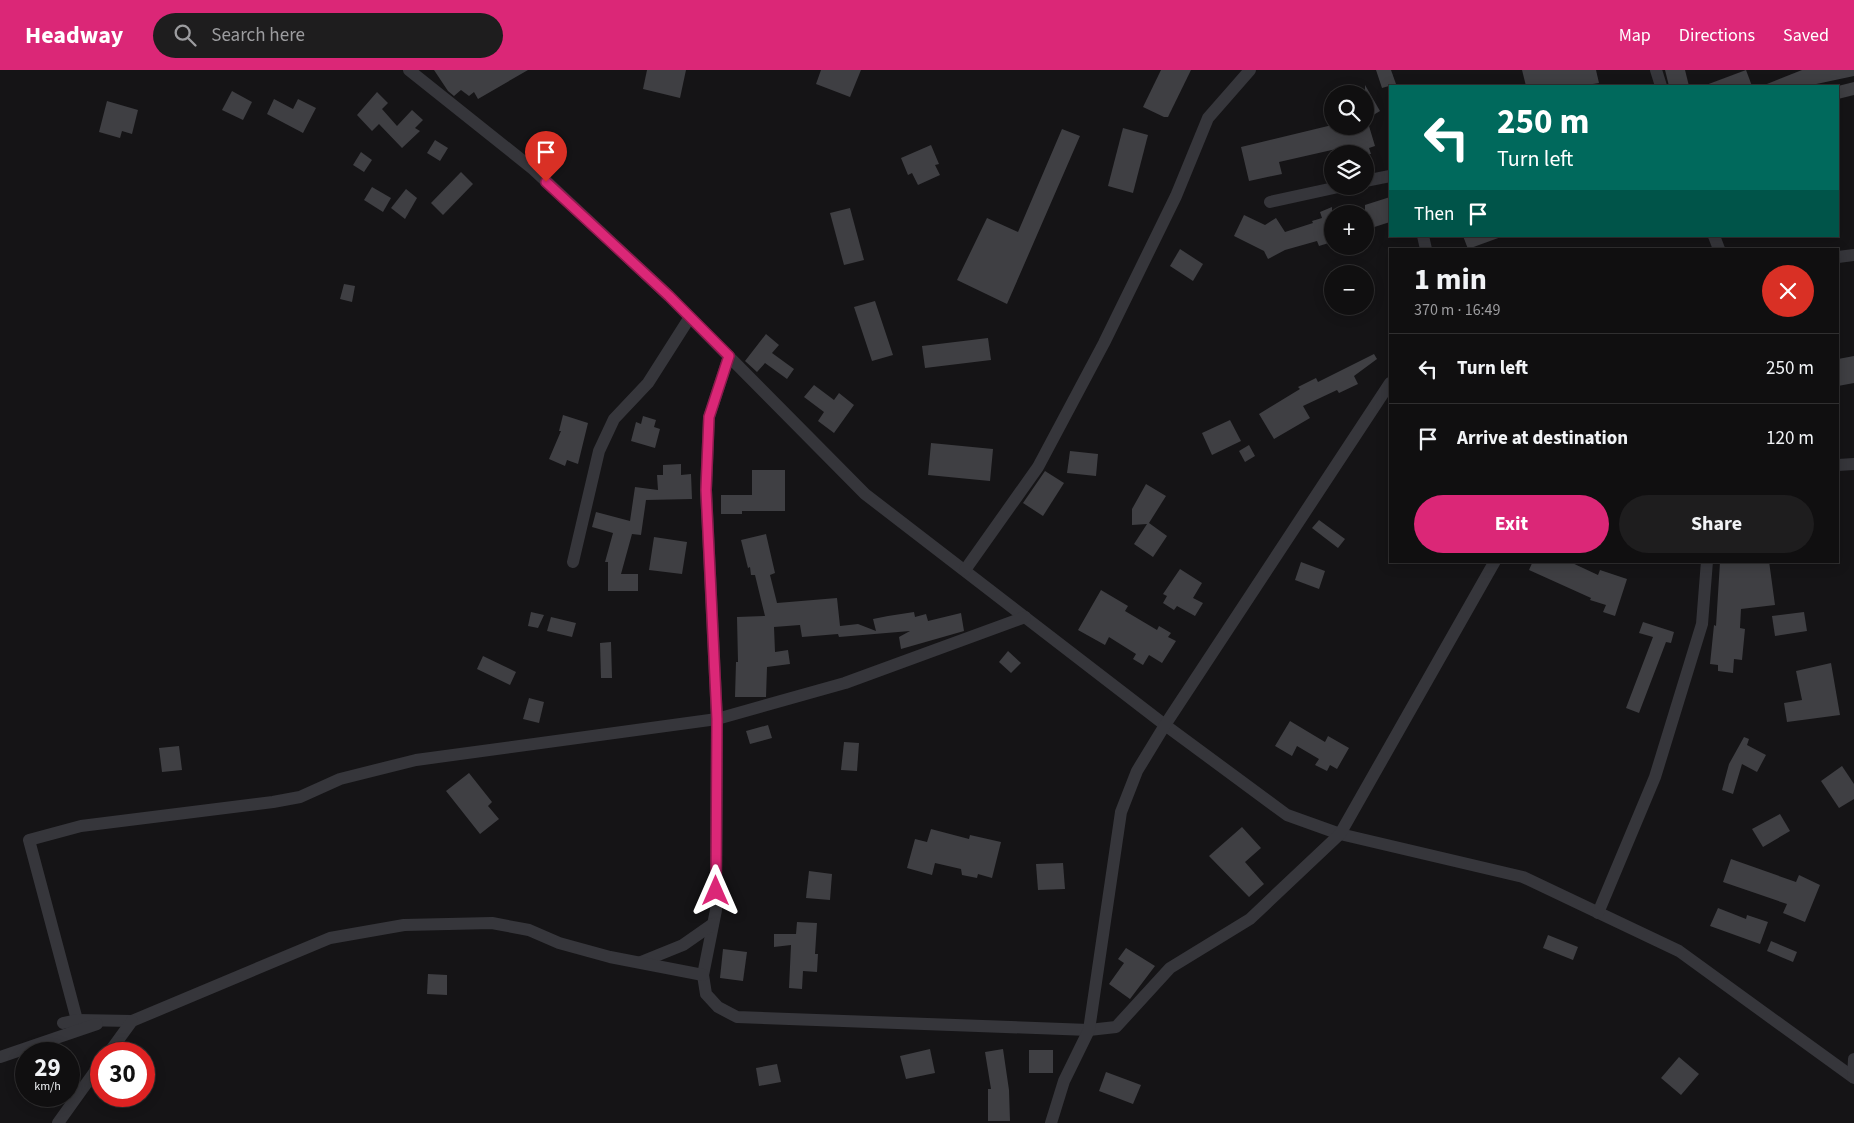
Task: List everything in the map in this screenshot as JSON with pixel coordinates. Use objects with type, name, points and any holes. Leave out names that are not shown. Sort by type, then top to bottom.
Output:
[{"type":"street","points":[[409,70],[533,169],[690,316],[865,494],[1165,725],[1287,814],[1340,834],[1523,878],[1679,951],[1854,1077]]},
{"type":"street","points":[[965,570],[1038,467],[1104,343],[1176,196],[1208,118],[1250,70]]},
{"type":"street","points":[[1656,70],[1660,85]]},
{"type":"street","points":[[1374,180],[1389,176]]},
{"type":"street","points":[[1270,202],[1324,190]]},
{"type":"street","points":[[1839,257],[1854,255]]},
{"type":"street","points":[[573,562],[599,451],[614,420],[648,383],[690,316]]},
{"type":"street","points":[[729,356],[709,417],[706,490],[717,719],[716,910],[703,976],[706,994],[718,1007],[737,1017],[1089,1030],[1116,1027],[1170,968],[1250,919],[1340,834],[1494,563]]},
{"type":"street","points":[[1052,1123],[1064,1081],[1089,1030],[1121,812],[1137,771],[1165,725],[1389,385]]},
{"type":"street","points":[[1839,465],[1854,464]]},
{"type":"street","points":[[1598,913],[1658,767],[1702,624],[1707,563]]},
{"type":"street","points":[[77,1020],[29,840],[81,826],[273,802],[300,796],[340,779],[416,760],[717,719],[845,683],[1025,617]]},
{"type":"street","points":[[63,1023],[77,1020],[132,1022],[330,938],[404,924],[492,923],[529,930],[559,943],[610,957],[703,976]]},
{"type":"street","points":[[641,962],[683,945],[713,924]]},
{"type":"street","points":[[0,1057],[106,1021]]},
{"type":"street","points":[[117,1042],[132,1022]]},
{"type":"street","points":[[1854,1060],[1854,1077]]},
{"type":"street","points":[[58,1123],[90,1079]]},
{"type":"building","points":[[434,70],[528,70],[478,99],[474,92],[469,96],[461,90],[454,96],[448,91]]},
{"type":"building","points":[[647,70],[686,70],[680,98],[643,89]]},
{"type":"building","points":[[821,70],[861,70],[850,97],[816,84]]},
{"type":"building","points":[[1161,70],[1191,70],[1168,117],[1143,107]]},
{"type":"building","points":[[1376,70],[1391,70],[1396,84],[1382,88]]},
{"type":"building","points":[[1522,70],[1596,70],[1599,83],[1587,85],[1526,85]]},
{"type":"building","points":[[1665,70],[1685,70],[1689,85],[1669,85]]},
{"type":"building","points":[[1746,70],[1752,85],[1706,85]]},
{"type":"building","points":[[1802,70],[1854,70],[1854,76],[1812,85],[1764,85]]},
{"type":"building","points":[[1854,82],[1854,95],[1839,99],[1839,86]]},
{"type":"building","points":[[232,91],[252,102],[243,120],[222,110]]},
{"type":"building","points":[[377,92],[388,103],[382,109],[397,126],[412,110],[423,120],[415,128],[420,131],[402,148],[379,124],[372,131],[357,115]]},
{"type":"building","points":[[274,99],[293,109],[298,99],[316,108],[303,133],[267,114]]},
{"type":"building","points":[[107,101],[138,110],[132,134],[122,131],[120,138],[99,132]]},
{"type":"building","points":[[1374,101],[1380,111],[1374,115]]},
{"type":"building","points":[[1324,127],[1324,135],[1372,135],[1375,146],[1324,145],[1324,152],[1279,162],[1282,174],[1249,181],[1241,147]]},
{"type":"building","points":[[1123,128],[1148,135],[1133,193],[1108,186]]},
{"type":"building","points":[[1062,129],[1080,136],[1007,304],[957,280],[987,218],[1018,232]]},
{"type":"building","points":[[435,140],[448,148],[440,161],[427,153]]},
{"type":"building","points":[[931,145],[939,164],[935,165],[940,175],[918,185],[912,173],[908,175],[901,158]]},
{"type":"building","points":[[361,152],[372,160],[364,172],[353,165]]},
{"type":"building","points":[[461,172],[473,184],[443,215],[431,203]]},
{"type":"building","points":[[372,187],[391,198],[383,212],[364,200]]},
{"type":"building","points":[[406,189],[417,198],[405,219],[391,208]]},
{"type":"building","points":[[1389,197],[1389,222],[1374,227],[1374,205],[1365,205]]},
{"type":"building","points":[[850,208],[864,260],[844,265],[830,213]]},
{"type":"building","points":[[1324,210],[1324,244],[1319,246],[1317,241],[1285,250],[1268,259],[1264,251],[1234,236],[1244,215],[1265,225],[1276,218],[1285,232],[1322,218],[1320,212]]},
{"type":"building","points":[[1463,237],[1501,237],[1471,248],[1468,248]]},
{"type":"building","points":[[1180,249],[1203,264],[1193,281],[1170,266]]},
{"type":"building","points":[[344,284],[355,286],[352,302],[340,299]]},
{"type":"building","points":[[875,301],[893,355],[872,361],[854,307]]},
{"type":"building","points":[[766,334],[779,345],[772,353],[794,369],[787,379],[765,363],[757,372],[745,361]]},
{"type":"building","points":[[988,338],[991,360],[925,368],[922,346]]},
{"type":"building","points":[[1374,354],[1377,359],[1354,376],[1358,384],[1339,393],[1337,390],[1303,406],[1310,418],[1274,439],[1259,414],[1300,389],[1298,387],[1316,378],[1318,382]]},
{"type":"building","points":[[1854,356],[1854,383],[1839,386],[1839,359]]},
{"type":"building","points":[[814,385],[834,400],[839,393],[854,405],[834,433],[818,421],[824,412],[804,397]]},
{"type":"building","points":[[563,415],[588,423],[578,464],[567,460],[565,466],[549,459],[561,431],[559,431]]},
{"type":"building","points":[[643,416],[656,420],[654,427],[660,429],[655,448],[631,441],[636,422],[641,424]]},
{"type":"building","points":[[1230,420],[1241,441],[1212,455],[1202,433]]},
{"type":"building","points":[[931,443],[993,449],[990,481],[928,475]]},
{"type":"building","points":[[1249,445],[1255,456],[1245,462],[1239,451]]},
{"type":"building","points":[[1070,451],[1098,454],[1096,476],[1067,473]]},
{"type":"building","points":[[681,464],[681,475],[691,474],[692,499],[646,500],[641,535],[632,534],[621,574],[638,574],[638,591],[608,591],[608,562],[605,562],[613,533],[592,527],[596,512],[630,521],[635,487],[658,490],[657,475],[663,475],[663,465]]},
{"type":"building","points":[[752,470],[785,470],[785,511],[742,511],[742,514],[721,514],[721,495],[752,495]]},
{"type":"building","points":[[1045,471],[1064,483],[1043,516],[1023,503]]},
{"type":"building","points":[[1146,484],[1166,496],[1149,523],[1167,536],[1153,557],[1134,544],[1147,524],[1132,525],[1132,509]]},
{"type":"building","points":[[1319,520],[1345,539],[1338,548],[1312,528]]},
{"type":"building","points":[[766,534],[775,573],[770,575],[777,603],[837,598],[840,626],[858,624],[876,631],[873,619],[914,612],[915,617],[926,614],[928,621],[961,613],[964,631],[901,649],[899,637],[910,631],[839,637],[838,634],[802,637],[800,625],[774,627],[775,652],[788,650],[790,664],[767,667],[766,697],[735,697],[736,662],[738,662],[737,617],[765,616],[755,575],[751,575],[750,567],[748,568],[741,540]]},
{"type":"building","points":[[654,537],[687,542],[682,574],[649,570]]},
{"type":"building","points":[[1301,562],[1325,571],[1319,589],[1295,580]]},
{"type":"building","points":[[1532,563],[1572,563],[1598,575],[1600,570],[1627,579],[1615,616],[1603,612],[1606,605],[1590,600],[1591,598],[1529,570]]},
{"type":"building","points":[[1720,563],[1769,563],[1775,605],[1741,609],[1740,628],[1745,629],[1742,660],[1734,659],[1733,673],[1718,671],[1718,665],[1710,664],[1714,625],[1716,626]]},
{"type":"building","points":[[1180,569],[1202,583],[1193,598],[1203,603],[1195,616],[1177,606],[1174,610],[1163,603],[1167,596],[1163,594]]},
{"type":"building","points":[[1101,590],[1128,606],[1125,611],[1157,630],[1159,626],[1171,633],[1168,637],[1176,641],[1162,663],[1149,655],[1143,665],[1133,659],[1136,654],[1109,637],[1105,645],[1078,630]]},
{"type":"building","points":[[531,612],[544,615],[538,628],[528,626]]},
{"type":"building","points":[[1804,612],[1807,631],[1775,636],[1772,616]]},
{"type":"building","points":[[551,617],[576,623],[572,637],[547,631]]},
{"type":"building","points":[[1643,622],[1674,632],[1671,643],[1666,642],[1639,713],[1626,708],[1653,637],[1639,633]]},
{"type":"building","points":[[611,642],[612,678],[601,678],[600,643]]},
{"type":"building","points":[[1008,651],[1021,663],[1011,673],[999,662]]},
{"type":"building","points":[[483,656],[516,672],[510,685],[477,669]]},
{"type":"building","points":[[1831,663],[1840,715],[1787,722],[1784,703],[1802,700],[1796,671]]},
{"type":"building","points":[[529,698],[544,702],[539,723],[523,719]]},
{"type":"building","points":[[1290,721],[1325,742],[1328,736],[1349,748],[1337,769],[1330,765],[1327,771],[1315,765],[1319,759],[1297,746],[1292,756],[1275,746]]},
{"type":"building","points":[[768,725],[772,738],[750,744],[746,731]]},
{"type":"building","points":[[1744,737],[1749,739],[1747,745],[1766,755],[1757,772],[1742,764],[1733,794],[1722,790],[1729,764]]},
{"type":"building","points":[[844,742],[859,743],[857,771],[841,770]]},
{"type":"building","points":[[179,746],[182,770],[162,772],[159,748]]},
{"type":"building","points":[[1842,766],[1854,784],[1854,799],[1839,808],[1821,781]]},
{"type":"building","points":[[469,773],[492,802],[488,806],[499,819],[480,834],[446,791]]},
{"type":"building","points":[[1780,814],[1790,831],[1763,847],[1752,829]]},
{"type":"building","points":[[1242,827],[1261,848],[1245,862],[1264,884],[1249,897],[1209,856]]},
{"type":"building","points":[[931,829],[969,839],[970,835],[1001,842],[992,878],[978,874],[977,878],[962,875],[961,869],[935,863],[932,875],[907,868],[915,839],[927,842]]},
{"type":"building","points":[[1731,859],[1796,882],[1799,875],[1820,885],[1805,922],[1783,913],[1787,904],[1723,882]]},
{"type":"building","points":[[1063,863],[1065,889],[1038,890],[1036,864]]},
{"type":"building","points":[[809,871],[832,874],[830,900],[806,898]]},
{"type":"building","points":[[1718,908],[1746,919],[1747,915],[1768,922],[1760,944],[1710,926]]},
{"type":"building","points":[[797,922],[817,923],[815,954],[818,954],[817,972],[803,971],[802,989],[789,988],[791,945],[774,947],[774,934],[796,934]]},
{"type":"building","points":[[1548,935],[1578,947],[1573,960],[1543,948]]},
{"type":"building","points":[[1771,941],[1797,952],[1793,962],[1767,951]]},
{"type":"building","points":[[1126,948],[1155,966],[1130,999],[1109,984],[1124,963],[1118,959]]},
{"type":"building","points":[[723,949],[747,952],[743,981],[720,978]]},
{"type":"building","points":[[428,974],[447,975],[447,995],[427,994]]},
{"type":"building","points":[[930,1049],[935,1073],[906,1079],[900,1056]]},
{"type":"building","points":[[1003,1049],[1009,1090],[1010,1121],[988,1121],[988,1089],[991,1089],[985,1052]]},
{"type":"building","points":[[1029,1050],[1053,1050],[1053,1073],[1029,1073]]},
{"type":"building","points":[[1679,1057],[1699,1074],[1681,1095],[1661,1078]]},
{"type":"building","points":[[777,1064],[781,1082],[759,1086],[756,1068]]},
{"type":"building","points":[[1106,1072],[1141,1085],[1133,1104],[1099,1091]]},
{"type":"route","points":[[546,182],[669,296],[729,356],[709,417],[706,490],[717,719],[716,891]]}]
